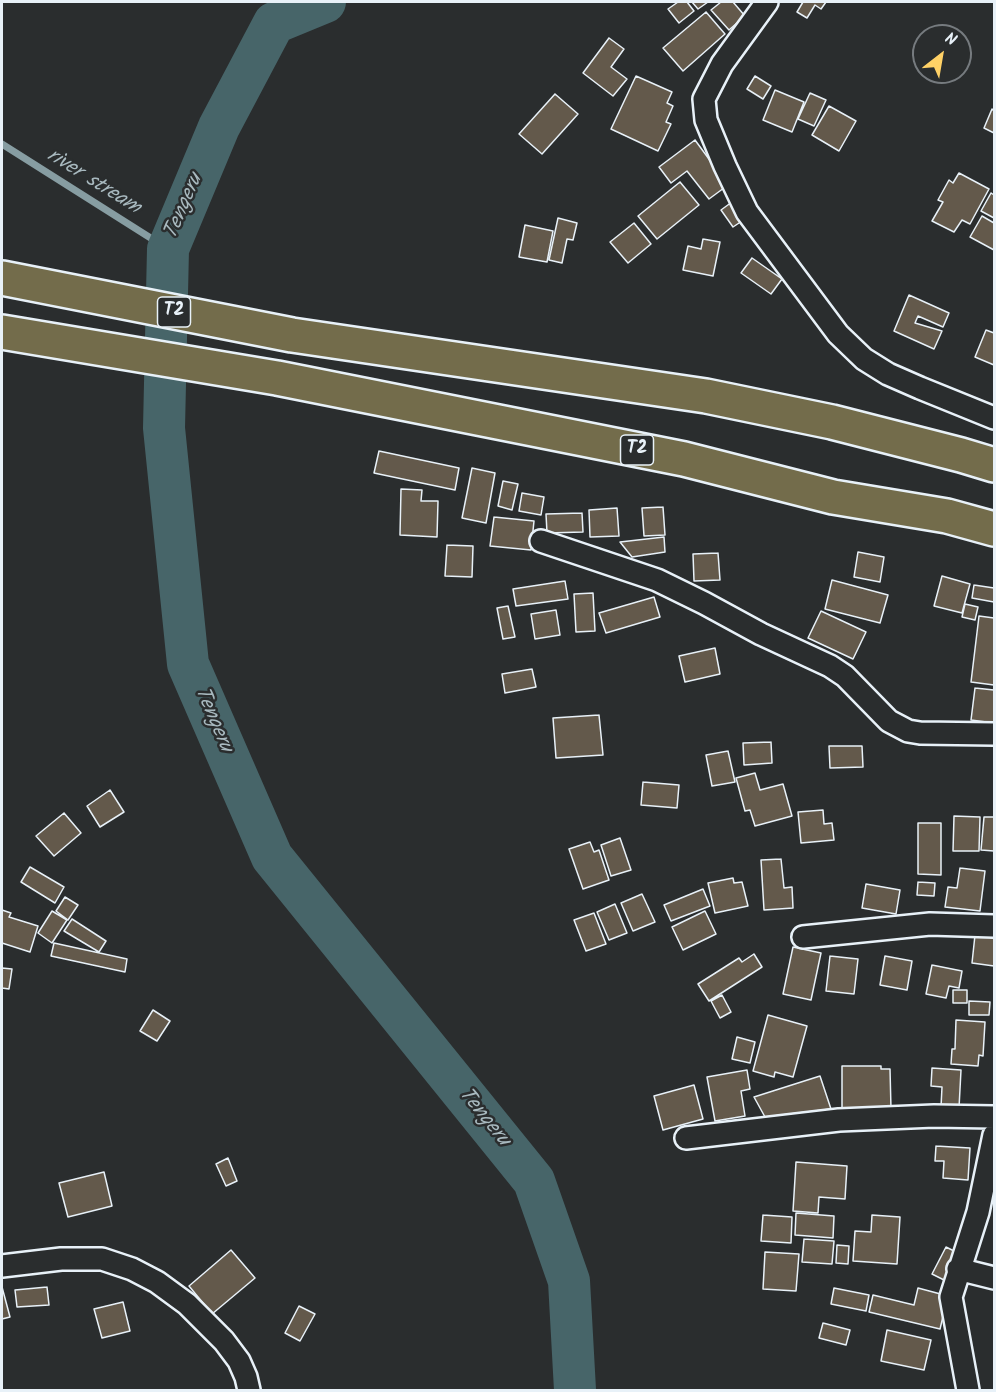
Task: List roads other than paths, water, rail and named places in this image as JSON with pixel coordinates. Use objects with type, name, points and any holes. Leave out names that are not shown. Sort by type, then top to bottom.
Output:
[{"type":"highway","name":"T2","points":[[2,278],[292,336],[706,396],[832,422],[994,465]]},
{"type":"highway","name":"T2","points":[[2,332],[277,378],[684,459],[833,497],[947,516],[994,529]]},
{"type":"street","points":[[767,2],[722,64],[704,99],[706,120],[747,212],[838,334],[864,359],[888,374],[994,418]]},
{"type":"street","points":[[541,541],[657,580],[761,634],[830,666],[845,676],[889,721],[908,731],[921,734],[994,734]]},
{"type":"street","points":[[803,937],[930,924],[994,926]]},
{"type":"street","points":[[686,1138],[839,1120],[933,1116],[994,1117]]},
{"type":"street","points":[[968,1390],[951,1297],[958,1269],[978,1212],[994,1135]]},
{"type":"street","points":[[2,1266],[61,1259],[102,1259],[132,1269],[157,1282],[187,1304],[224,1341],[239,1361],[249,1390]]},
{"type":"street","points":[[958,1269],[994,1278]]},
{"type":"waterway","name":"Tengeru","points":[[325,2],[274,23],[219,127],[168,249],[164,428],[188,664],[272,857],[534,1181],[569,1281],[575,1390]]},
{"type":"waterway","name":"river stream","points":[[2,144],[168,249]]}]
